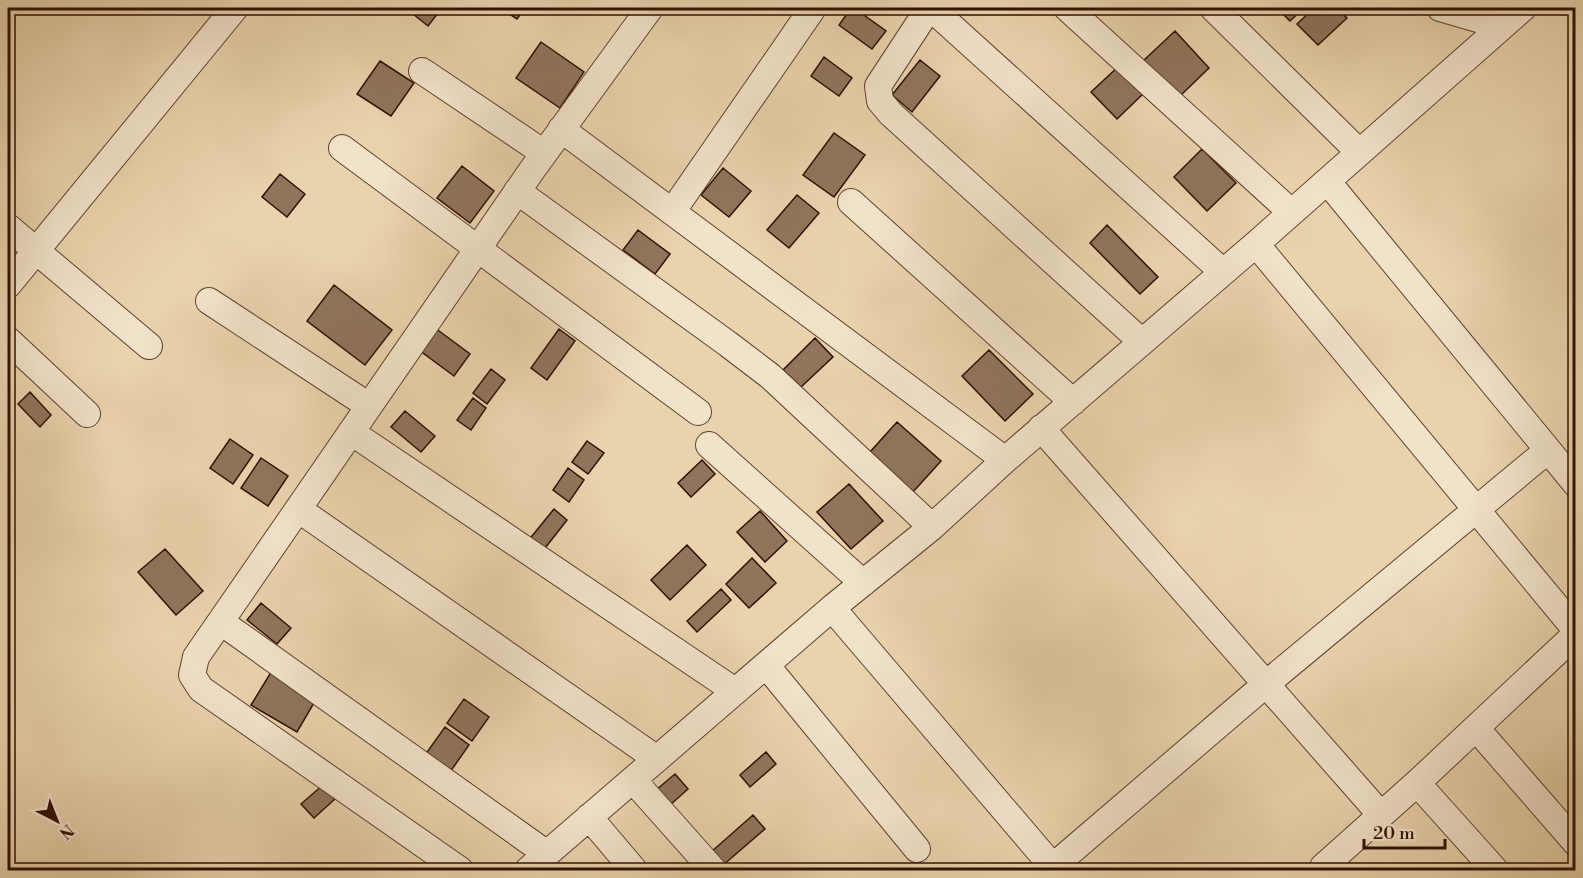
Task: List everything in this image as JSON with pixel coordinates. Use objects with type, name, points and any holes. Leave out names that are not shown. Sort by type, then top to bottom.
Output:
[{"type":"street","points":[[8,285],[235,8]]},
{"type":"street","points":[[460,870],[201,689],[192,675],[196,657],[517,191],[650,8]]},
{"type":"street","points":[[672,212],[813,8]]},
{"type":"street","points":[[1142,342],[891,114],[880,101],[878,86],[930,8],[1223,272]]},
{"type":"street","points":[[1066,8],[1291,212]]},
{"type":"street","points":[[1213,8],[1359,152]]},
{"type":"street","points":[[1440,8],[1502,26]]},
{"type":"street","points":[[221,622],[534,866],[832,608],[932,527],[1041,428],[1256,244],[1523,8]]},
{"type":"street","points":[[422,71],[544,153]]},
{"type":"street","points":[[561,129],[1005,460]]},
{"type":"street","points":[[342,148],[698,412]]},
{"type":"street","points":[[1327,180],[1575,484]]},
{"type":"street","points":[[517,191],[770,376],[932,527]]},
{"type":"street","points":[[852,202],[1072,402]]},
{"type":"street","points":[[8,227],[149,346]]},
{"type":"street","points":[[1256,244],[1575,632],[1476,728],[1322,870]]},
{"type":"street","points":[[209,301],[369,406]]},
{"type":"street","points":[[8,340],[87,414]]},
{"type":"street","points":[[1041,428],[1381,815]]},
{"type":"street","points":[[351,432],[735,692]]},
{"type":"street","points":[[709,445],[863,583]]},
{"type":"street","points":[[832,608],[1051,869],[1266,684],[1548,450]]},
{"type":"street","points":[[298,509],[657,759]]},
{"type":"street","points":[[766,665],[917,849]]},
{"type":"street","points":[[1476,728],[1575,843]]},
{"type":"street","points":[[633,780],[712,870]]},
{"type":"street","points":[[1417,783],[1495,870]]},
{"type":"street","points":[[589,817],[634,870]]},
{"type":"building","points":[[418,8],[442,8],[428,26],[413,14]]},
{"type":"building","points":[[500,8],[525,8],[517,19]]},
{"type":"building","points":[[851,8],[886,31],[872,49],[839,25]]},
{"type":"building","points":[[1277,8],[1304,8],[1290,21]]},
{"type":"building","points":[[1314,8],[1337,8],[1347,18],[1318,45],[1297,24]]},
{"type":"building","points":[[1175,31],[1209,68],[1178,98],[1143,61]]},
{"type":"building","points":[[541,42],[584,72],[560,108],[516,78]]},
{"type":"building","points":[[824,57],[852,78],[839,96],[811,76]]},
{"type":"building","points":[[920,60],[940,76],[912,112],[892,95]]},
{"type":"building","points":[[380,61],[414,83],[391,116],[357,94]]},
{"type":"building","points":[[1120,65],[1146,91],[1117,119],[1091,92]]},
{"type":"building","points":[[834,133],[865,155],[834,197],[803,175]]},
{"type":"building","points":[[1202,149],[1236,183],[1207,211],[1174,177]]},
{"type":"building","points":[[462,166],[494,191],[470,223],[437,198]]},
{"type":"building","points":[[723,168],[751,191],[729,217],[701,195]]},
{"type":"building","points":[[280,174],[305,194],[287,217],[262,197]]},
{"type":"building","points":[[797,195],[819,213],[789,248],[767,230]]},
{"type":"building","points":[[1107,225],[1158,277],[1140,294],[1090,243]]},
{"type":"building","points":[[638,230],[670,254],[655,274],[623,250]]},
{"type":"building","points":[[334,285],[392,330],[365,365],[307,321]]},
{"type":"building","points":[[431,325],[470,354],[454,376],[415,347]]},
{"type":"building","points":[[559,329],[575,341],[547,380],[531,368]]},
{"type":"building","points":[[815,338],[833,357],[801,387],[783,370]]},
{"type":"building","points":[[989,350],[1033,394],[1005,421],[962,376]]},
{"type":"building","points":[[491,369],[505,380],[487,404],[473,393]]},
{"type":"building","points":[[30,392],[51,415],[40,427],[18,404]]},
{"type":"building","points":[[473,398],[486,408],[471,430],[457,420]]},
{"type":"building","points":[[405,411],[435,436],[421,452],[391,427]]},
{"type":"building","points":[[897,422],[941,461],[913,492],[870,452]]},
{"type":"building","points":[[230,439],[253,455],[233,484],[210,468]]},
{"type":"building","points":[[587,441],[604,453],[588,474],[572,462]]},
{"type":"building","points":[[261,458],[288,476],[268,506],[241,488]]},
{"type":"building","points":[[702,460],[715,474],[691,497],[678,483]]},
{"type":"building","points":[[568,468],[584,480],[569,502],[553,490]]},
{"type":"building","points":[[849,484],[883,521],[851,549],[817,512]]},
{"type":"building","points":[[554,509],[567,520],[542,552],[528,541]]},
{"type":"building","points":[[760,511],[787,541],[765,562],[737,532]]},
{"type":"building","points":[[687,545],[706,565],[670,600],[651,580]]},
{"type":"building","points":[[165,549],[203,591],[176,615],[138,572]]},
{"type":"building","points":[[752,558],[776,583],[749,608],[726,584]]},
{"type":"building","points":[[721,589],[731,600],[697,632],[687,621]]},
{"type":"building","points":[[261,603],[291,628],[277,644],[247,620]]},
{"type":"building","points":[[273,669],[318,696],[297,732],[251,705]]},
{"type":"building","points":[[464,699],[489,717],[472,741],[447,723]]},
{"type":"building","points":[[445,727],[469,745],[450,772],[425,755]]},
{"type":"building","points":[[766,752],[776,764],[750,787],[740,775]]},
{"type":"building","points":[[675,774],[688,789],[669,806],[656,790]]},
{"type":"building","points":[[323,785],[335,799],[314,818],[301,804]]},
{"type":"building","points":[[753,815],[765,829],[722,866],[710,853]]}]
